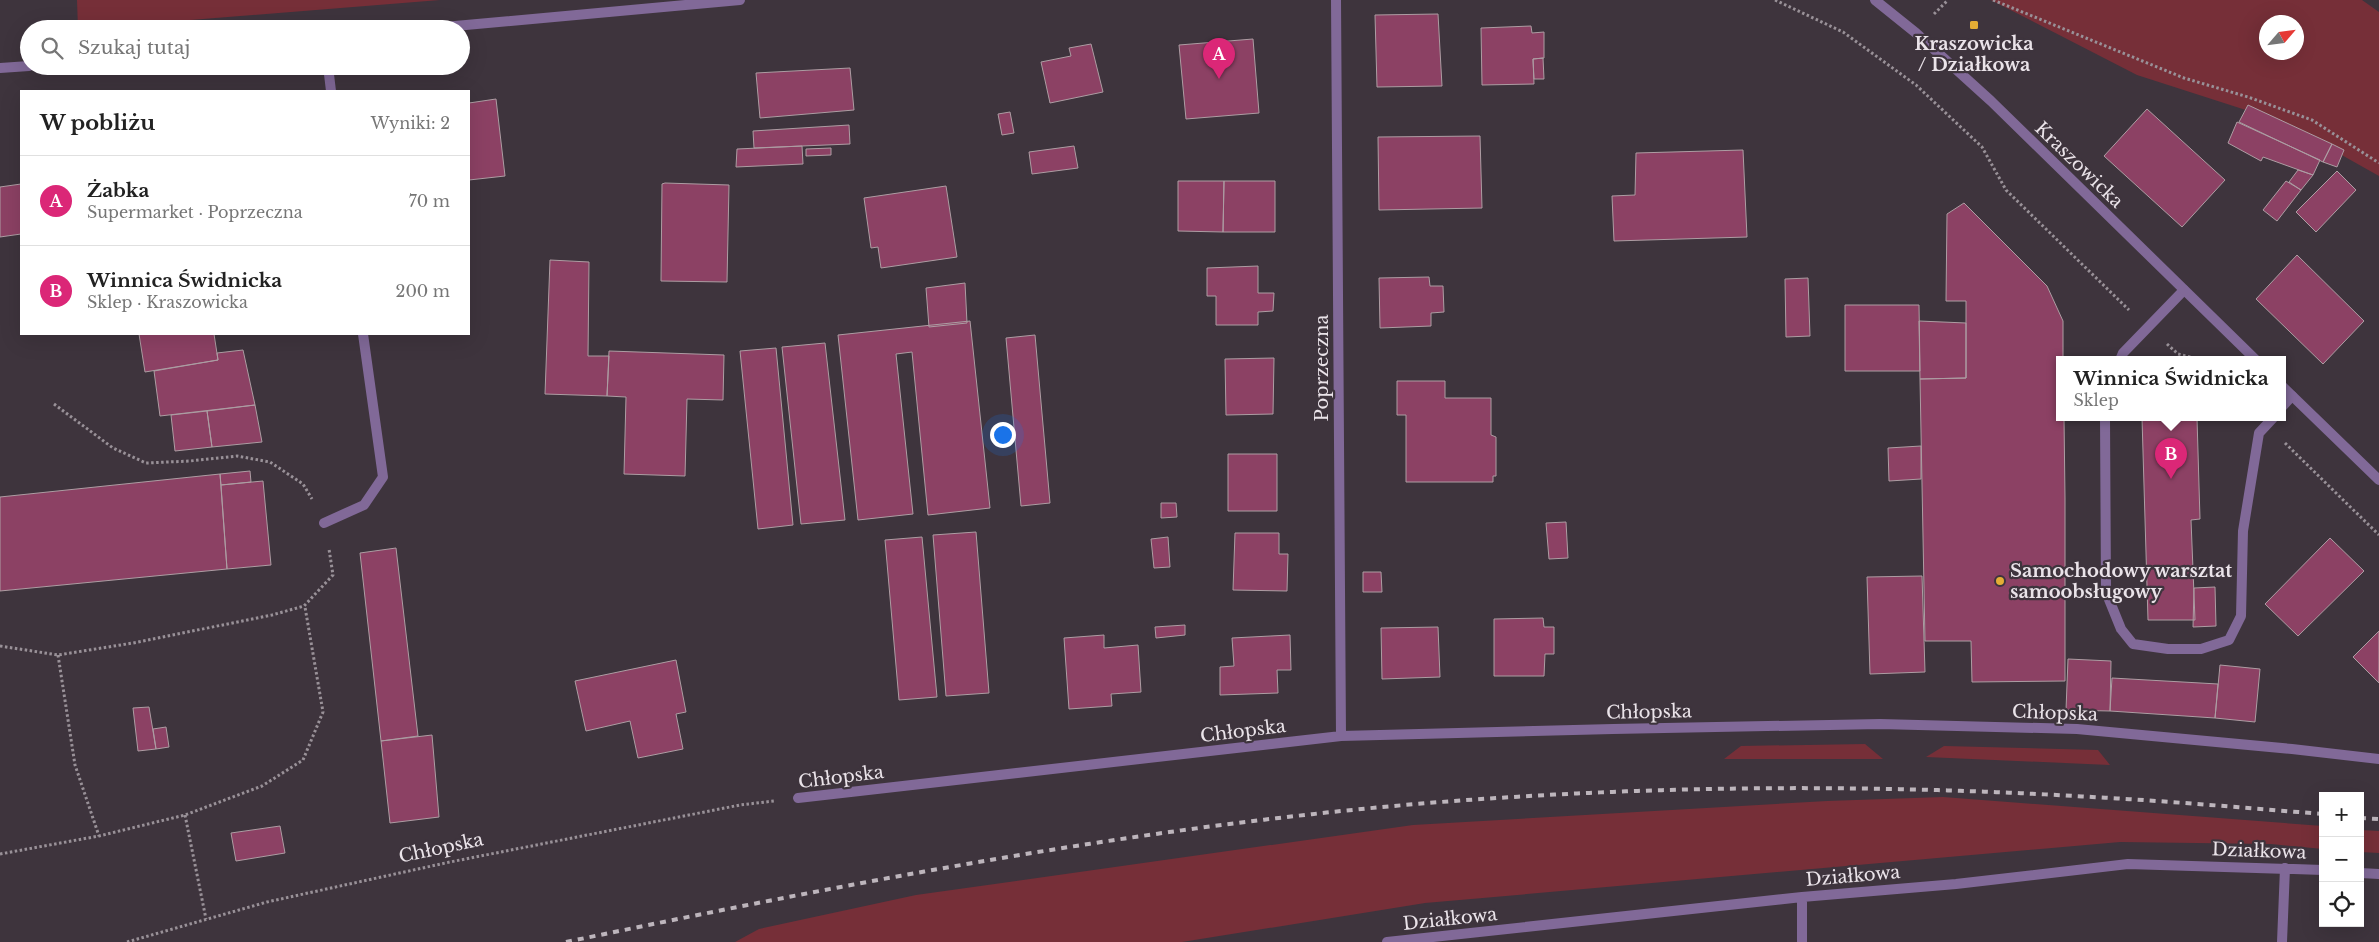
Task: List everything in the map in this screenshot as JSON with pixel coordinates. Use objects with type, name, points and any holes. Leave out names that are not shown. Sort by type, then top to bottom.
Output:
[{"type":"street","points":[[470,25],[740,0]]},
{"type":"street","name":"Poprzeczna","points":[[1336,0],[1341,736]]},
{"type":"street","name":"Kraszowicka","points":[[1875,0],[1916,33],[1991,101],[2252,356]]},
{"type":"street","points":[[0,68],[20,67]]},
{"type":"street","points":[[329,75],[331,90]]},
{"type":"street","points":[[2122,356],[2123,352],[2184,290]]},
{"type":"street","points":[[324,523],[364,505],[383,477],[363,335]]},
{"type":"street","points":[[2286,390],[2379,480]]},
{"type":"street","points":[[2286,403],[2292,396]]},
{"type":"street","points":[[2105,421],[2106,592],[2121,629],[2133,644],[2168,649],[2201,649],[2229,640],[2241,616],[2243,531],[2259,433],[2269,421]]},
{"type":"street","name":"Chłopska","points":[[798,798],[1341,736],[1880,724],[2067,728],[2292,748],[2379,759]]},
{"type":"street","name":"Działkowa","points":[[1387,942],[1802,897],[1956,884],[2128,864],[2319,870]]},
{"type":"street","points":[[2282,942],[2285,868]]},
{"type":"street","points":[[2364,873],[2379,874]]},
{"type":"street","points":[[1802,897],[1802,942]]},
{"type":"path","points":[[1775,0],[1843,32],[1916,86],[1982,147],[2006,190],[2147,328],[2178,354],[2186,356]]},
{"type":"path","points":[[1993,0],[2184,78],[2248,97],[2312,120],[2379,163]]},
{"type":"path","points":[[0,646],[58,655],[133,643],[304,606],[333,575],[324,518],[303,484],[270,462],[236,456],[190,461],[146,462],[113,448],[54,404]]},
{"type":"path","points":[[2269,421],[2379,534]]},
{"type":"path","points":[[0,854],[99,836],[185,816],[262,786],[303,760],[323,712],[304,606]]},
{"type":"path","points":[[58,655],[75,765],[99,836]]},
{"type":"path","name":"Chłopska","points":[[128,942],[267,902],[450,862],[740,805],[798,798]]},
{"type":"path","points":[[185,816],[206,919]]},
{"type":"shaded area","points":[[77,0],[440,0],[190,20],[78,20]]},
{"type":"shaded area","points":[[1991,0],[2362,0],[2379,12],[2379,176],[2283,122],[2137,75]]},
{"type":"shaded area","points":[[1865,744],[1883,759],[1724,759],[1741,746]]},
{"type":"shaded area","points":[[1944,746],[2098,750],[2110,765],[1926,757]]},
{"type":"shaded area","points":[[1943,797],[2319,826],[2319,849],[2271,844],[2120,842],[1425,903],[1182,942],[735,942],[759,929],[916,895],[1413,825],[1827,801]]},
{"type":"shaded area","points":[[2364,830],[2379,831],[2379,853],[2364,852]]},
{"type":"building","points":[[1438,14],[1442,86],[1377,87],[1375,15]]},
{"type":"building","points":[[1531,26],[1532,33],[1544,32],[1544,58],[1533,59],[1534,84],[1482,85],[1481,28]]},
{"type":"building","points":[[1253,39],[1259,113],[1186,119],[1179,45]]},
{"type":"building","points":[[1091,44],[1103,92],[1050,103],[1041,62],[1071,56],[1069,48]]},
{"type":"building","points":[[1543,58],[1544,79],[1534,79],[1533,59]]},
{"type":"building","points":[[850,68],[854,110],[760,118],[756,73]]},
{"type":"building","points":[[496,99],[505,176],[470,180],[470,103]]},
{"type":"building","points":[[2248,105],[2332,144],[2323,162],[2239,122]]},
{"type":"building","points":[[2147,109],[2225,180],[2182,227],[2104,156]]},
{"type":"building","points":[[1010,112],[1014,133],[1002,135],[998,114]]},
{"type":"building","points":[[2237,122],[2320,160],[2313,175],[2263,157],[2261,161],[2228,143]]},
{"type":"building","points":[[849,125],[850,144],[754,148],[753,131]]},
{"type":"building","points":[[1480,136],[1482,208],[1379,210],[1378,137]]},
{"type":"building","points":[[2332,144],[2344,150],[2337,167],[2323,162]]},
{"type":"building","points":[[802,146],[803,164],[736,167],[737,149]]},
{"type":"building","points":[[1074,146],[1078,168],[1032,174],[1029,152]]},
{"type":"building","points":[[831,148],[831,155],[806,156],[806,149]]},
{"type":"building","points":[[1743,150],[1747,237],[1614,241],[1612,196],[1635,195],[1636,153]]},
{"type":"building","points":[[2298,170],[2313,175],[2301,190],[2289,182]]},
{"type":"building","points":[[2337,171],[2356,190],[2316,232],[2296,212]]},
{"type":"building","points":[[1178,181],[1224,181],[1223,232],[1178,231]]},
{"type":"building","points":[[1224,181],[1275,181],[1275,232],[1223,232]]},
{"type":"building","points":[[2286,181],[2301,190],[2277,221],[2263,210]]},
{"type":"building","points":[[20,184],[20,234],[0,237],[0,187]]},
{"type":"building","points":[[662,184],[729,185],[727,282],[661,281]]},
{"type":"building","points":[[946,186],[957,257],[881,268],[878,247],[871,248],[864,198]]},
{"type":"building","points":[[1964,203],[2047,286],[2063,321],[2063,356],[2056,356],[2056,421],[2064,421],[2065,681],[1972,682],[1971,641],[1925,641],[1920,379],[1966,378],[1966,301],[1946,301],[1947,214]]},
{"type":"building","points":[[2297,255],[2364,321],[2323,364],[2256,299]]},
{"type":"building","points":[[550,260],[589,262],[588,356],[609,356],[607,396],[545,394]]},
{"type":"building","points":[[1258,266],[1258,293],[1274,293],[1273,311],[1258,312],[1258,325],[1216,325],[1216,296],[1207,296],[1207,268]]},
{"type":"building","points":[[1429,277],[1430,286],[1443,286],[1444,312],[1431,313],[1431,326],[1380,328],[1379,278]]},
{"type":"building","points":[[1808,278],[1810,336],[1786,337],[1785,279]]},
{"type":"building","points":[[965,283],[967,323],[929,327],[926,288]]},
{"type":"building","points":[[1845,305],[1919,305],[1920,371],[1845,371]]},
{"type":"building","points":[[970,321],[990,508],[928,515],[912,352],[896,354],[913,514],[858,520],[838,335]]},
{"type":"building","points":[[1919,321],[1966,323],[1966,378],[1920,379]]},
{"type":"building","points":[[139,335],[214,335],[218,360],[145,372]]},
{"type":"building","points":[[1035,335],[1050,503],[1021,506],[1006,338]]},
{"type":"building","points":[[825,343],[845,520],[801,524],[782,347]]},
{"type":"building","points":[[776,348],[793,525],[758,529],[740,351]]},
{"type":"building","points":[[243,350],[255,405],[160,416],[154,371],[218,360],[217,353]]},
{"type":"building","points":[[609,351],[724,355],[723,400],[687,399],[685,476],[624,474],[626,397],[607,396]]},
{"type":"building","points":[[1274,358],[1273,414],[1226,415],[1225,359]]},
{"type":"building","points":[[1397,381],[1445,381],[1445,398],[1491,398],[1491,435],[1496,437],[1496,476],[1493,476],[1493,482],[1406,482],[1406,415],[1397,415]]},
{"type":"building","points":[[255,405],[262,442],[212,447],[207,411]]},
{"type":"building","points":[[207,411],[212,447],[175,451],[171,415]]},
{"type":"building","points":[[2142,421],[2197,421],[2200,519],[2191,520],[2195,620],[2148,620]]},
{"type":"building","points":[[1921,446],[1921,479],[1889,481],[1888,448]]},
{"type":"building","points":[[1228,454],[1277,454],[1277,511],[1228,511]]},
{"type":"building","points":[[250,471],[251,482],[221,485],[220,474]]},
{"type":"building","points":[[220,474],[227,569],[0,591],[0,497]]},
{"type":"building","points":[[263,481],[271,565],[227,569],[221,485]]},
{"type":"building","points":[[1161,503],[1176,503],[1177,517],[1161,518]]},
{"type":"building","points":[[1566,522],[1568,558],[1549,559],[1546,523]]},
{"type":"building","points":[[976,532],[989,693],[946,696],[933,535]]},
{"type":"building","points":[[1235,533],[1279,533],[1279,554],[1288,554],[1287,591],[1233,590]]},
{"type":"building","points":[[922,537],[937,697],[899,700],[885,540]]},
{"type":"building","points":[[1168,537],[1170,567],[1154,568],[1151,539]]},
{"type":"building","points":[[2330,538],[2364,571],[2298,636],[2265,604]]},
{"type":"building","points":[[396,548],[418,736],[381,741],[360,553]]},
{"type":"building","points":[[1363,572],[1381,572],[1382,592],[1363,592]]},
{"type":"building","points":[[1922,576],[1925,672],[1870,674],[1867,577]]},
{"type":"building","points":[[2215,587],[2216,626],[2193,627],[2194,588]]},
{"type":"building","points":[[1543,618],[1544,627],[1554,627],[1554,654],[1545,654],[1544,676],[1494,676],[1494,619]]},
{"type":"building","points":[[1185,625],[1185,635],[1156,638],[1155,627]]},
{"type":"building","points":[[1438,627],[1440,677],[1382,679],[1381,628]]},
{"type":"building","points":[[2379,631],[2379,683],[2353,657]]},
{"type":"building","points":[[1104,635],[1104,648],[1138,645],[1141,692],[1111,694],[1112,706],[1069,709],[1064,638]]},
{"type":"building","points":[[1290,635],[1291,670],[1277,670],[1278,693],[1220,695],[1220,667],[1234,666],[1232,638]]},
{"type":"building","points":[[2068,659],[2111,661],[2110,711],[2066,710]]},
{"type":"building","points":[[676,660],[686,712],[676,714],[683,749],[638,758],[630,721],[586,731],[575,681]]},
{"type":"building","points":[[2220,665],[2260,669],[2255,722],[2215,718]]},
{"type":"building","points":[[2112,678],[2218,684],[2215,718],[2110,711]]},
{"type":"building","points":[[149,707],[156,749],[138,751],[133,708]]},
{"type":"building","points":[[166,727],[169,747],[156,749],[153,729]]},
{"type":"building","points":[[432,735],[439,817],[390,823],[381,741]]},
{"type":"building","points":[[280,826],[285,853],[236,861],[231,833]]},
{"type":"railway","points":[[566,942],[797,895],[1145,835],[1379,807],[1497,798],[1720,789],[1943,790],[2092,797],[2319,814]]},
{"type":"railway","points":[[2364,818],[2379,819]]},
{"type":"place","name":"Kraszowicka / Działkowa","points":[[1974,25]]},
{"type":"place","name":"Żabka","points":[[1219,79]]},
{"type":"place","name":"Winnica Świdnicka","points":[[2171,479]]},
{"type":"place","name":"Samochodowy warsztat samoobsługowy","points":[[2000,581]]}]
